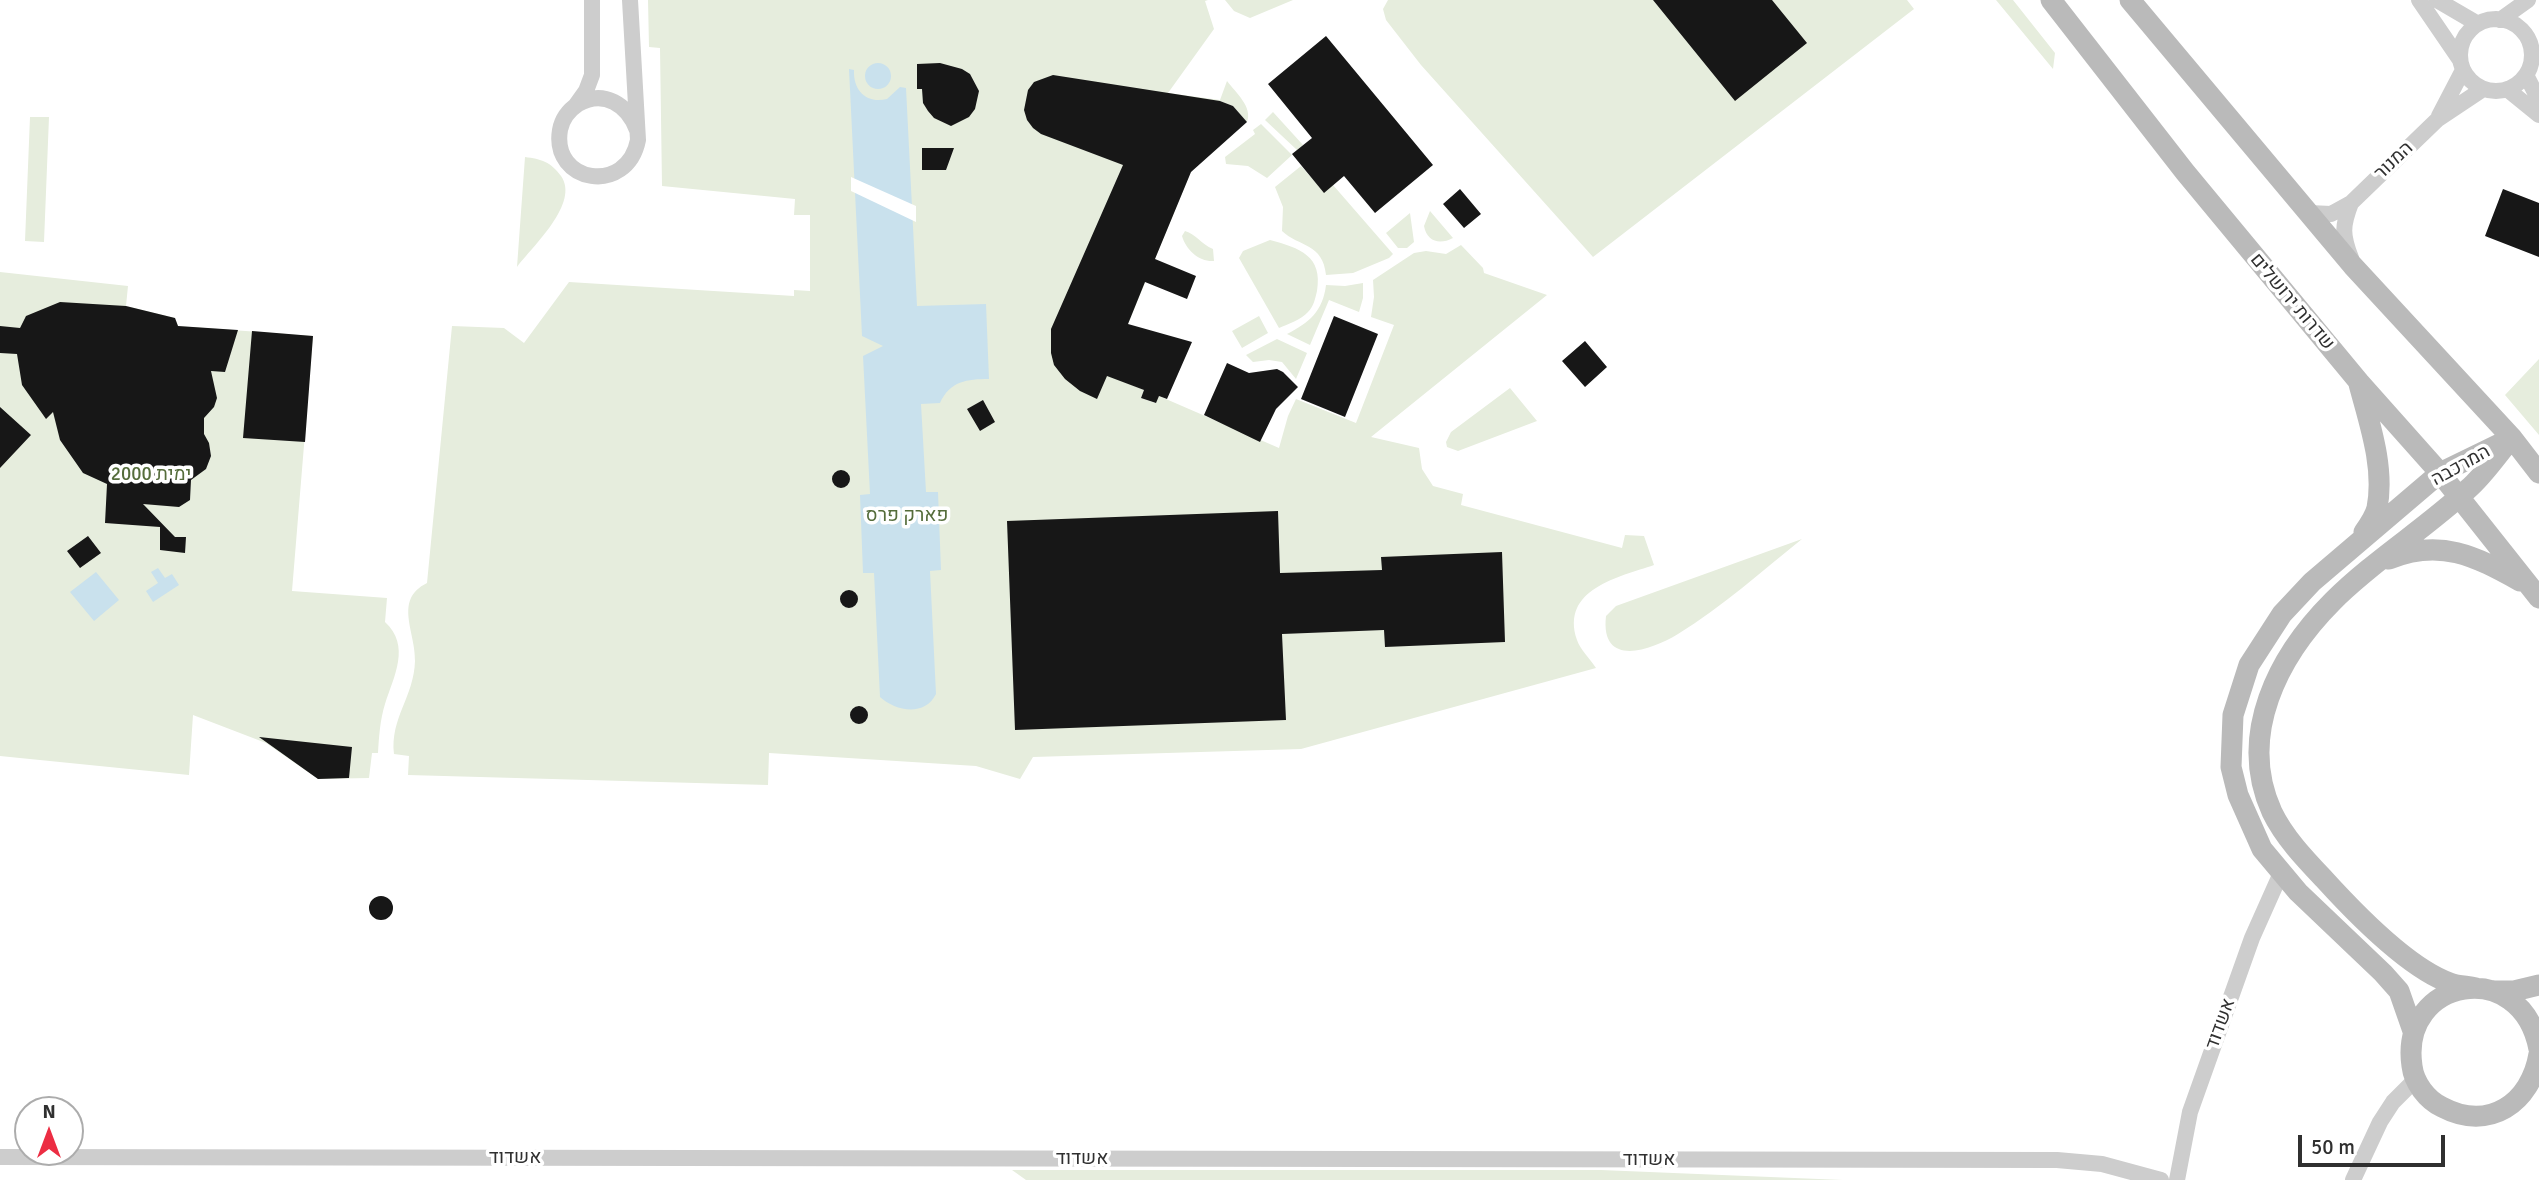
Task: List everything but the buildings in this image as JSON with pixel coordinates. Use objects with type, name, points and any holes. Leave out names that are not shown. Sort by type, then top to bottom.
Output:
[{"type":"street","points":[[592,0],[592,75],[586,91],[561,124],[559,136],[566,160],[581,173],[599,177],[608,176],[626,166],[636,150],[630,0]]},
{"type":"street","name":"שדרות ירושלים","points":[[2051,0],[2185,172],[2359,382],[2440,473],[2534,593]]},
{"type":"street","points":[[2130,0],[2353,266],[2512,438],[2539,473]]},
{"type":"street","points":[[2419,0],[2461,65],[2475,85],[2483,89],[2495,91],[2517,84],[2526,75],[2535,46],[2512,23],[2500,20],[2478,24],[2464,39],[2461,65]]},
{"type":"street","points":[[2437,0],[2478,24]]},
{"type":"street","points":[[2500,20],[2528,0]]},
{"type":"street","name":"המנור","points":[[2438,118],[2461,65]]},
{"type":"street","points":[[2526,75],[2539,100]]},
{"type":"street","name":"המנור","points":[[2309,213],[2331,214],[2351,203],[2438,118],[2483,89]]},
{"type":"street","points":[[2507,89],[2539,115]]},
{"type":"street","points":[[576,106],[596,98],[618,103],[627,110],[637,130]]},
{"type":"street","points":[[2351,203],[2344,220],[2343,234],[2353,266]]},
{"type":"street","points":[[2359,382],[2372,436],[2378,482],[2376,509],[2360,540]]},
{"type":"street","name":"המרכבה","points":[[2413,1031],[2399,991],[2281,873],[2262,849],[2238,795],[2231,766],[2233,715],[2249,665],[2282,614],[2312,582],[2440,473],[2512,438]]},
{"type":"street","name":"המרכבה","points":[[2512,438],[2468,489],[2334,600],[2303,634],[2274,680],[2260,734],[2263,788],[2272,813],[2285,834],[2305,859],[2414,965],[2452,984],[2514,991],[2539,985]]},
{"type":"street","points":[[2377,564],[2420,550],[2454,551],[2495,568],[2534,593]]},
{"type":"street","name":"אשדוד","points":[[2177,1180],[2190,1112],[2252,938],[2281,873]]},
{"type":"street","points":[[2485,989],[2510,999],[2525,1013],[2536,1031],[2539,1055],[2536,1072],[2527,1090],[2512,1104],[2494,1114],[2474,1117],[2454,1113],[2435,1104],[2421,1089],[2412,1071],[2410,1051],[2413,1031],[2423,1013],[2439,999],[2458,990],[2485,989]]},
{"type":"street","points":[[2353,1180],[2379,1122],[2393,1102],[2416,1079]]},
{"type":"street","name":"אשדוד","points":[[0,1157],[2057,1160],[2102,1164],[2161,1180]]},
{"type":"green space","name":"פארק פרס","points":[[648,0],[1208,0],[1205,1],[1214,29],[1168,93],[1220,100],[1227,81],[1246,106],[1247,122],[1233,106],[1220,101],[1107,375],[1144,390],[1141,398],[1155,403],[1159,396],[1279,448],[1296,399],[1356,423],[1394,325],[1371,317],[1373,280],[1414,253],[1426,251],[1446,254],[1461,245],[1483,268],[1484,273],[1547,295],[1371,437],[1419,448],[1422,469],[1433,486],[1463,494],[1461,505],[1622,548],[1625,535],[1644,536],[1654,565],[1596,588],[1577,608],[1574,623],[1577,640],[1596,668],[1301,749],[1033,757],[1020,779],[976,766],[769,753],[768,785],[408,775],[409,756],[394,754],[395,729],[414,674],[415,661],[409,618],[411,598],[427,583],[452,326],[504,328],[524,343],[569,282],[794,296],[794,290],[810,291],[810,215],[794,215],[795,199],[662,186],[660,48],[649,47]]},
{"type":"green space","points":[[1225,0],[1293,0],[1250,18],[1234,11]]},
{"type":"green space","points":[[1388,0],[1907,0],[1914,9],[1593,257],[1421,65],[1386,20],[1383,9]]},
{"type":"green space","points":[[1996,0],[2013,0],[2055,53],[2053,69]]},
{"type":"green space","points":[[1273,112],[1303,145],[1297,150],[1265,120]]},
{"type":"green space","points":[[30,117],[49,117],[44,242],[25,241]]},
{"type":"green space","points":[[1261,124],[1292,155],[1267,178],[1248,166],[1226,164],[1225,157],[1255,134],[1253,130]]},
{"type":"green space","points":[[525,157],[553,167],[561,176],[565,187],[560,211],[517,267]]},
{"type":"green space","points":[[1301,166],[1324,192],[1333,185],[1393,254],[1389,258],[1353,273],[1326,275],[1324,265],[1315,251],[1282,231],[1283,207],[1275,187]]},
{"type":"green space","points":[[1430,211],[1453,238],[1435,241],[1428,236],[1424,226]]},
{"type":"green space","points":[[1410,213],[1414,242],[1407,248],[1398,248],[1386,233]]},
{"type":"green space","points":[[1185,231],[1213,249],[1214,261],[1198,257],[1190,250],[1182,236]]},
{"type":"green space","points":[[1270,240],[1291,246],[1307,255],[1313,262],[1318,279],[1316,297],[1310,310],[1298,320],[1279,328],[1239,258],[1243,251]]},
{"type":"green space","name":"ימית 2000","points":[[0,272],[128,286],[126,306],[175,318],[178,326],[313,336],[292,591],[387,598],[385,622],[397,641],[398,662],[382,716],[378,753],[372,753],[369,778],[318,779],[266,743],[193,715],[189,775],[0,756]]},
{"type":"green space","points":[[1363,283],[1359,312],[1329,300],[1310,345],[1287,334],[1314,315],[1322,302],[1326,285]]},
{"type":"green space","points":[[1259,316],[1268,333],[1242,348],[1232,331]]},
{"type":"green space","points":[[1277,339],[1307,353],[1296,379],[1282,362],[1253,362],[1246,355]]},
{"type":"green space","points":[[2539,359],[2539,435],[2505,395]]},
{"type":"green space","points":[[1510,388],[1537,421],[1458,451],[1447,447],[1446,442],[1451,432]]},
{"type":"green space","points":[[1802,539],[1710,612],[1667,640],[1654,646],[1629,651],[1619,649],[1611,643],[1606,632],[1606,616],[1616,606]]},
{"type":"green space","points":[[1012,1170],[1601,1170],[1843,1180],[1026,1180]]},
{"type":"water","points":[[878,63],[887,67],[891,76],[887,85],[878,89],[869,85],[865,76],[869,67]]},
{"type":"water","points":[[849,69],[854,70],[859,90],[873,100],[887,99],[900,87],[906,88],[917,306],[986,304],[989,379],[960,383],[949,390],[940,403],[921,404],[926,492],[938,492],[941,570],[930,571],[936,694],[925,706],[917,709],[894,706],[880,697],[874,573],[863,573],[860,495],[870,494],[863,356],[883,346],[862,336]]},
{"type":"water","points":[[158,568],[165,578],[172,574],[179,585],[153,602],[146,591],[158,583],[151,572]]},
{"type":"water","points":[[96,572],[119,600],[94,621],[70,592]]},
{"type":"pier","points":[[851,177],[916,206],[916,222],[851,191]]}]
